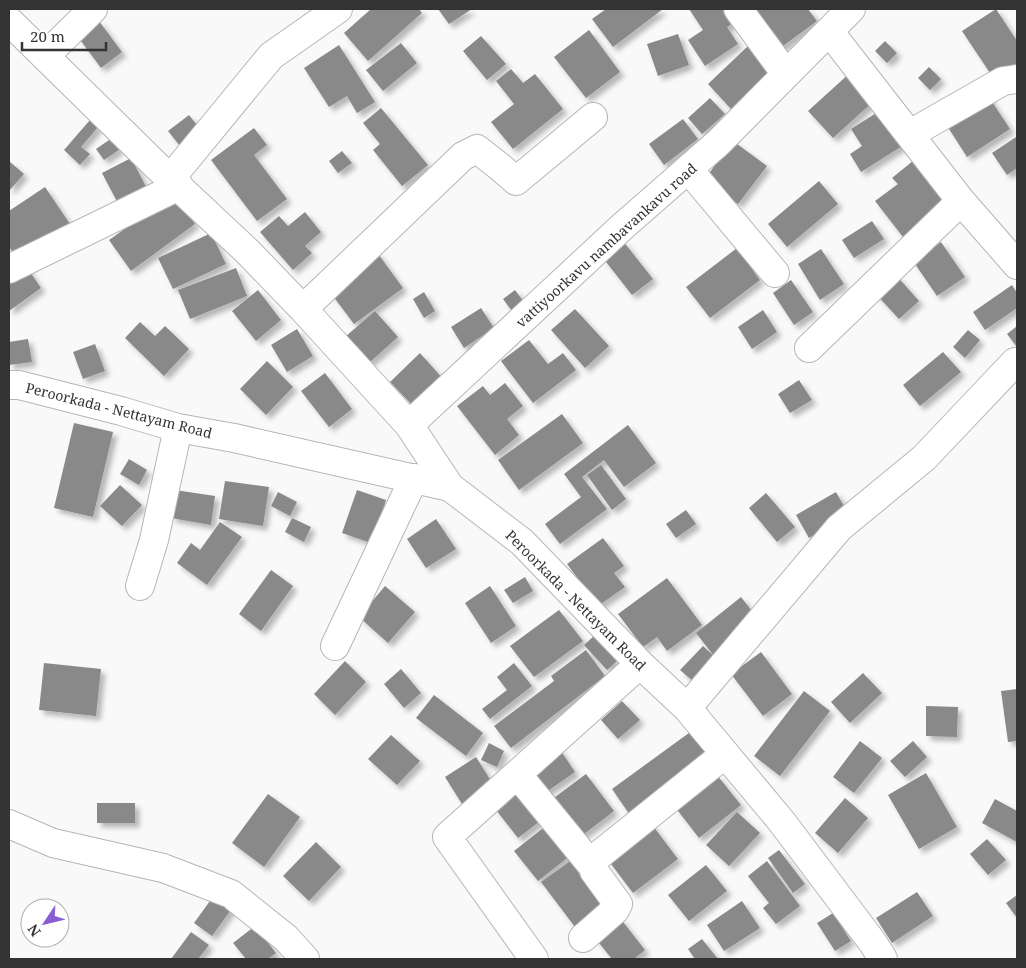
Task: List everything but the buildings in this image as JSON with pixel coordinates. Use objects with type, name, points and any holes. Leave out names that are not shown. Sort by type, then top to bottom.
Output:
[{"type":"street","points":[[28,50],[93,9]]},
{"type":"street","points":[[9,269],[174,182],[271,56],[338,9]]},
{"type":"street","points":[[738,9],[786,74]]},
{"type":"street","points":[[840,16],[910,134],[961,201],[1017,265]]},
{"type":"street","name":"vattiyoorkavu nambavankavu road","points":[[409,426],[616,233],[718,143],[840,16]]},
{"type":"street","points":[[9,21],[28,50],[174,182],[248,252],[303,309],[409,426],[450,487]]},
{"type":"street","points":[[910,134],[1004,81],[1017,79]]},
{"type":"street","points":[[303,309],[463,156],[477,149],[516,181],[593,116]]},
{"type":"street","points":[[689,170],[775,273]]},
{"type":"street","points":[[809,348],[961,201]]},
{"type":"street","points":[[687,708],[838,528],[924,458],[1015,362]]},
{"type":"street","name":"Peroorkada - Nettayam Road","points":[[9,385],[19,385],[121,411],[178,428],[234,438],[450,487],[522,542],[640,664],[687,708],[782,822],[883,959]]},
{"type":"street","points":[[140,586],[154,540],[178,428]]},
{"type":"street","points":[[335,646],[414,478]]},
{"type":"street","points":[[534,959],[447,837],[640,664]]},
{"type":"street","points":[[593,867],[594,859],[725,754]]},
{"type":"street","points":[[517,774],[593,867],[618,904],[615,910],[583,938]]},
{"type":"street","points":[[9,824],[53,843],[163,868],[230,894],[286,938],[305,959]]}]
